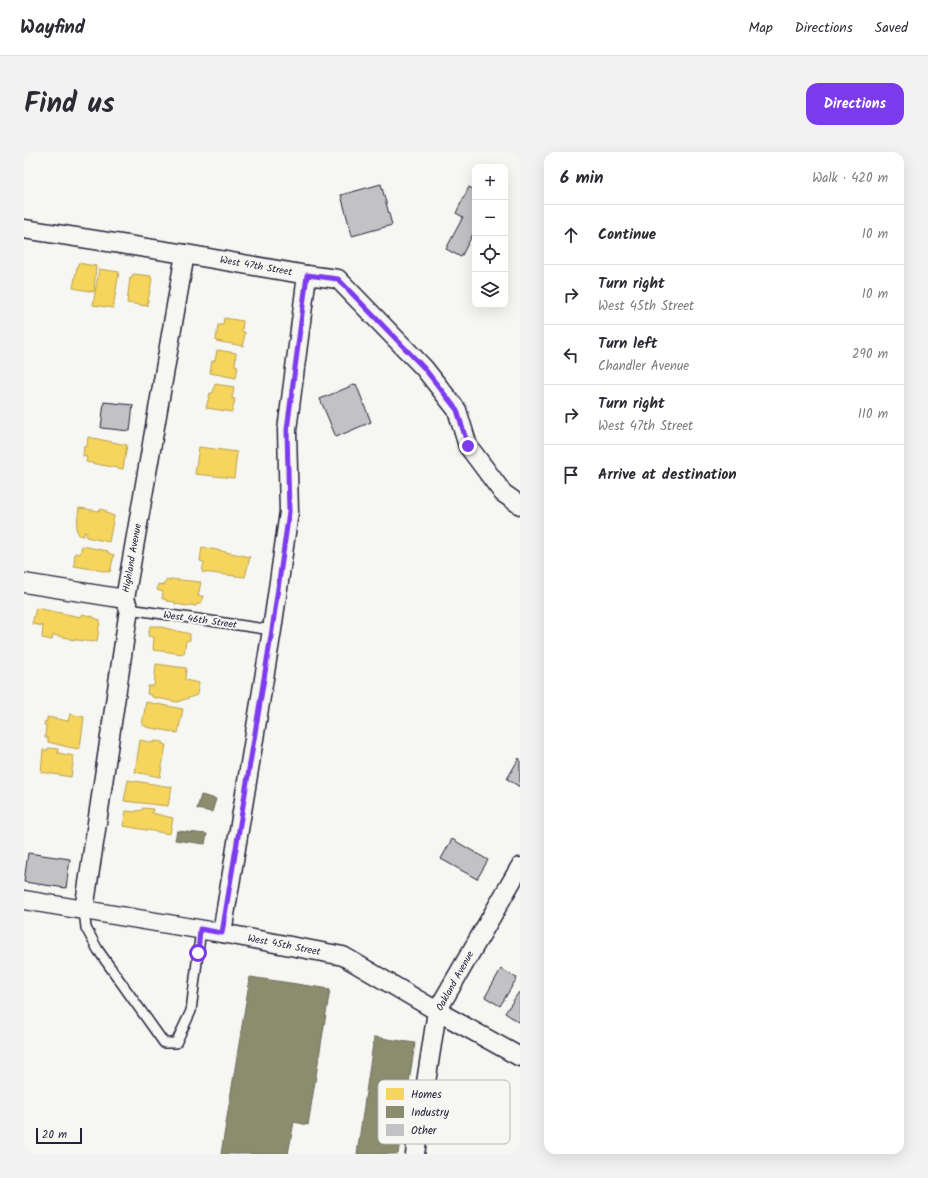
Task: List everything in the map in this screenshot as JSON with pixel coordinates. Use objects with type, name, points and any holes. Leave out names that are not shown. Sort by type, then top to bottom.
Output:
[{"type":"street","name":"West 47th Street","points":[[24,229],[338,279],[424,368],[457,410],[468,446],[503,493],[520,505]]},
{"type":"street","name":"Highland Avenue","points":[[84,910],[127,604],[185,254]]},
{"type":"street","points":[[222,933],[272,630],[289,512],[287,430],[307,275]]},
{"type":"street","name":"West 46th Street","points":[[24,583],[127,604]]},
{"type":"street","name":"Oakland Avenue","points":[[426,1080],[437,1011],[520,867]]},
{"type":"street","name":"West 45th Street","points":[[24,900],[200,929],[343,956],[520,1057]]},
{"type":"street","name":"Oakland Avenue","points":[[415,1154],[417,1144]]},
{"type":"lane","name":"West 46th Street","points":[[127,604],[272,630]]},
{"type":"lane","points":[[84,910],[86,928],[98,950],[164,1043],[176,1043],[191,1011],[200,929]]},
{"type":"building: Homes","points":[[78,263],[96,266],[94,292],[73,288]]},
{"type":"building: Homes","points":[[99,269],[119,272],[113,308],[93,305]]},
{"type":"building: Homes","points":[[133,274],[151,276],[152,279],[147,306],[127,303],[130,278],[132,278]]},
{"type":"building: Homes","points":[[224,318],[243,321],[242,332],[245,332],[243,346],[216,341],[218,325],[223,325]]},
{"type":"building: Homes","points":[[217,350],[236,353],[235,366],[238,366],[236,378],[210,373],[212,361],[215,361]]},
{"type":"building: Homes","points":[[215,384],[234,387],[232,399],[235,399],[232,412],[206,408],[210,393],[213,393]]},
{"type":"building: Homes","points":[[88,437],[127,445],[123,469],[86,462],[87,457],[83,456],[84,446],[87,447]]},
{"type":"building: Homes","points":[[199,447],[237,452],[234,478],[195,474]]},
{"type":"building: Homes","points":[[79,508],[99,511],[100,509],[107,511],[106,513],[114,516],[109,542],[86,537],[87,533],[84,532],[84,536],[78,535],[78,531],[76,530]]},
{"type":"building: Homes","points":[[82,546],[108,551],[108,553],[114,555],[110,572],[74,566],[75,553],[80,554]]},
{"type":"building: Homes","points":[[202,547],[250,557],[245,577],[202,572],[204,562],[200,561]]},
{"type":"building: Homes","points":[[170,579],[201,582],[198,596],[203,596],[201,604],[197,604],[196,606],[188,606],[175,604],[175,602],[162,599],[163,592],[157,590],[158,584],[164,585],[166,580],[170,581]]},
{"type":"building: Homes","points":[[36,608],[81,617],[82,614],[100,620],[97,642],[69,639],[53,635],[52,640],[42,638],[43,626],[32,624]]},
{"type":"building: Homes","points":[[150,626],[157,626],[190,634],[190,640],[186,641],[184,654],[153,650],[154,637],[148,636]]},
{"type":"building: Homes","points":[[156,664],[186,668],[185,680],[199,683],[197,695],[177,702],[152,697],[152,695],[147,694],[148,686],[154,686]]},
{"type":"building: Homes","points":[[146,702],[183,709],[178,733],[142,725]]},
{"type":"building: Homes","points":[[70,714],[84,717],[79,749],[48,742],[48,738],[45,738],[46,725],[44,725],[45,721],[47,722],[47,717],[68,721]]},
{"type":"building: Homes","points":[[140,740],[154,743],[154,741],[163,742],[162,744],[166,745],[160,777],[135,772]]},
{"type":"building: Homes","points":[[48,748],[58,749],[58,753],[74,756],[71,777],[41,772],[43,750],[48,750]]},
{"type":"building: Homes","points":[[128,780],[172,787],[168,806],[124,801]]},
{"type":"building: Homes","points":[[143,808],[153,809],[152,813],[173,818],[170,834],[123,826],[126,811],[136,812],[142,810]]},
{"type":"building: Industry","points":[[201,795],[216,799],[212,812],[197,809]]},
{"type":"building: Industry","points":[[177,831],[207,834],[205,844],[175,840]]},
{"type":"building: Industry","points":[[250,977],[330,989],[308,1125],[294,1122],[288,1154],[221,1154]]},
{"type":"building: Industry","points":[[374,1037],[415,1043],[409,1080],[378,1080],[378,1144],[400,1144],[398,1154],[357,1154]]},
{"type":"building: Other","points":[[381,184],[392,225],[352,236],[341,195]]},
{"type":"building: Other","points":[[469,187],[472,188],[472,236],[461,257],[446,249],[463,217],[456,213]]},
{"type":"building: Other","points":[[356,384],[371,422],[336,437],[320,399]]},
{"type":"building: Other","points":[[104,402],[133,405],[130,431],[101,428]]},
{"type":"building: Other","points":[[519,758],[520,759],[520,787],[507,779]]},
{"type":"building: Other","points":[[452,839],[488,860],[477,879],[441,859]]},
{"type":"building: Other","points":[[28,853],[70,859],[66,888],[24,882]]},
{"type":"building: Other","points":[[501,969],[517,978],[500,1006],[485,997]]},
{"type":"building: Other","points":[[520,992],[520,1023],[505,1013]]},
{"type":"route","points":[[198,953],[200,929],[222,933],[272,630],[289,512],[287,430],[307,275],[338,279],[424,368],[457,410],[468,446]]}]
